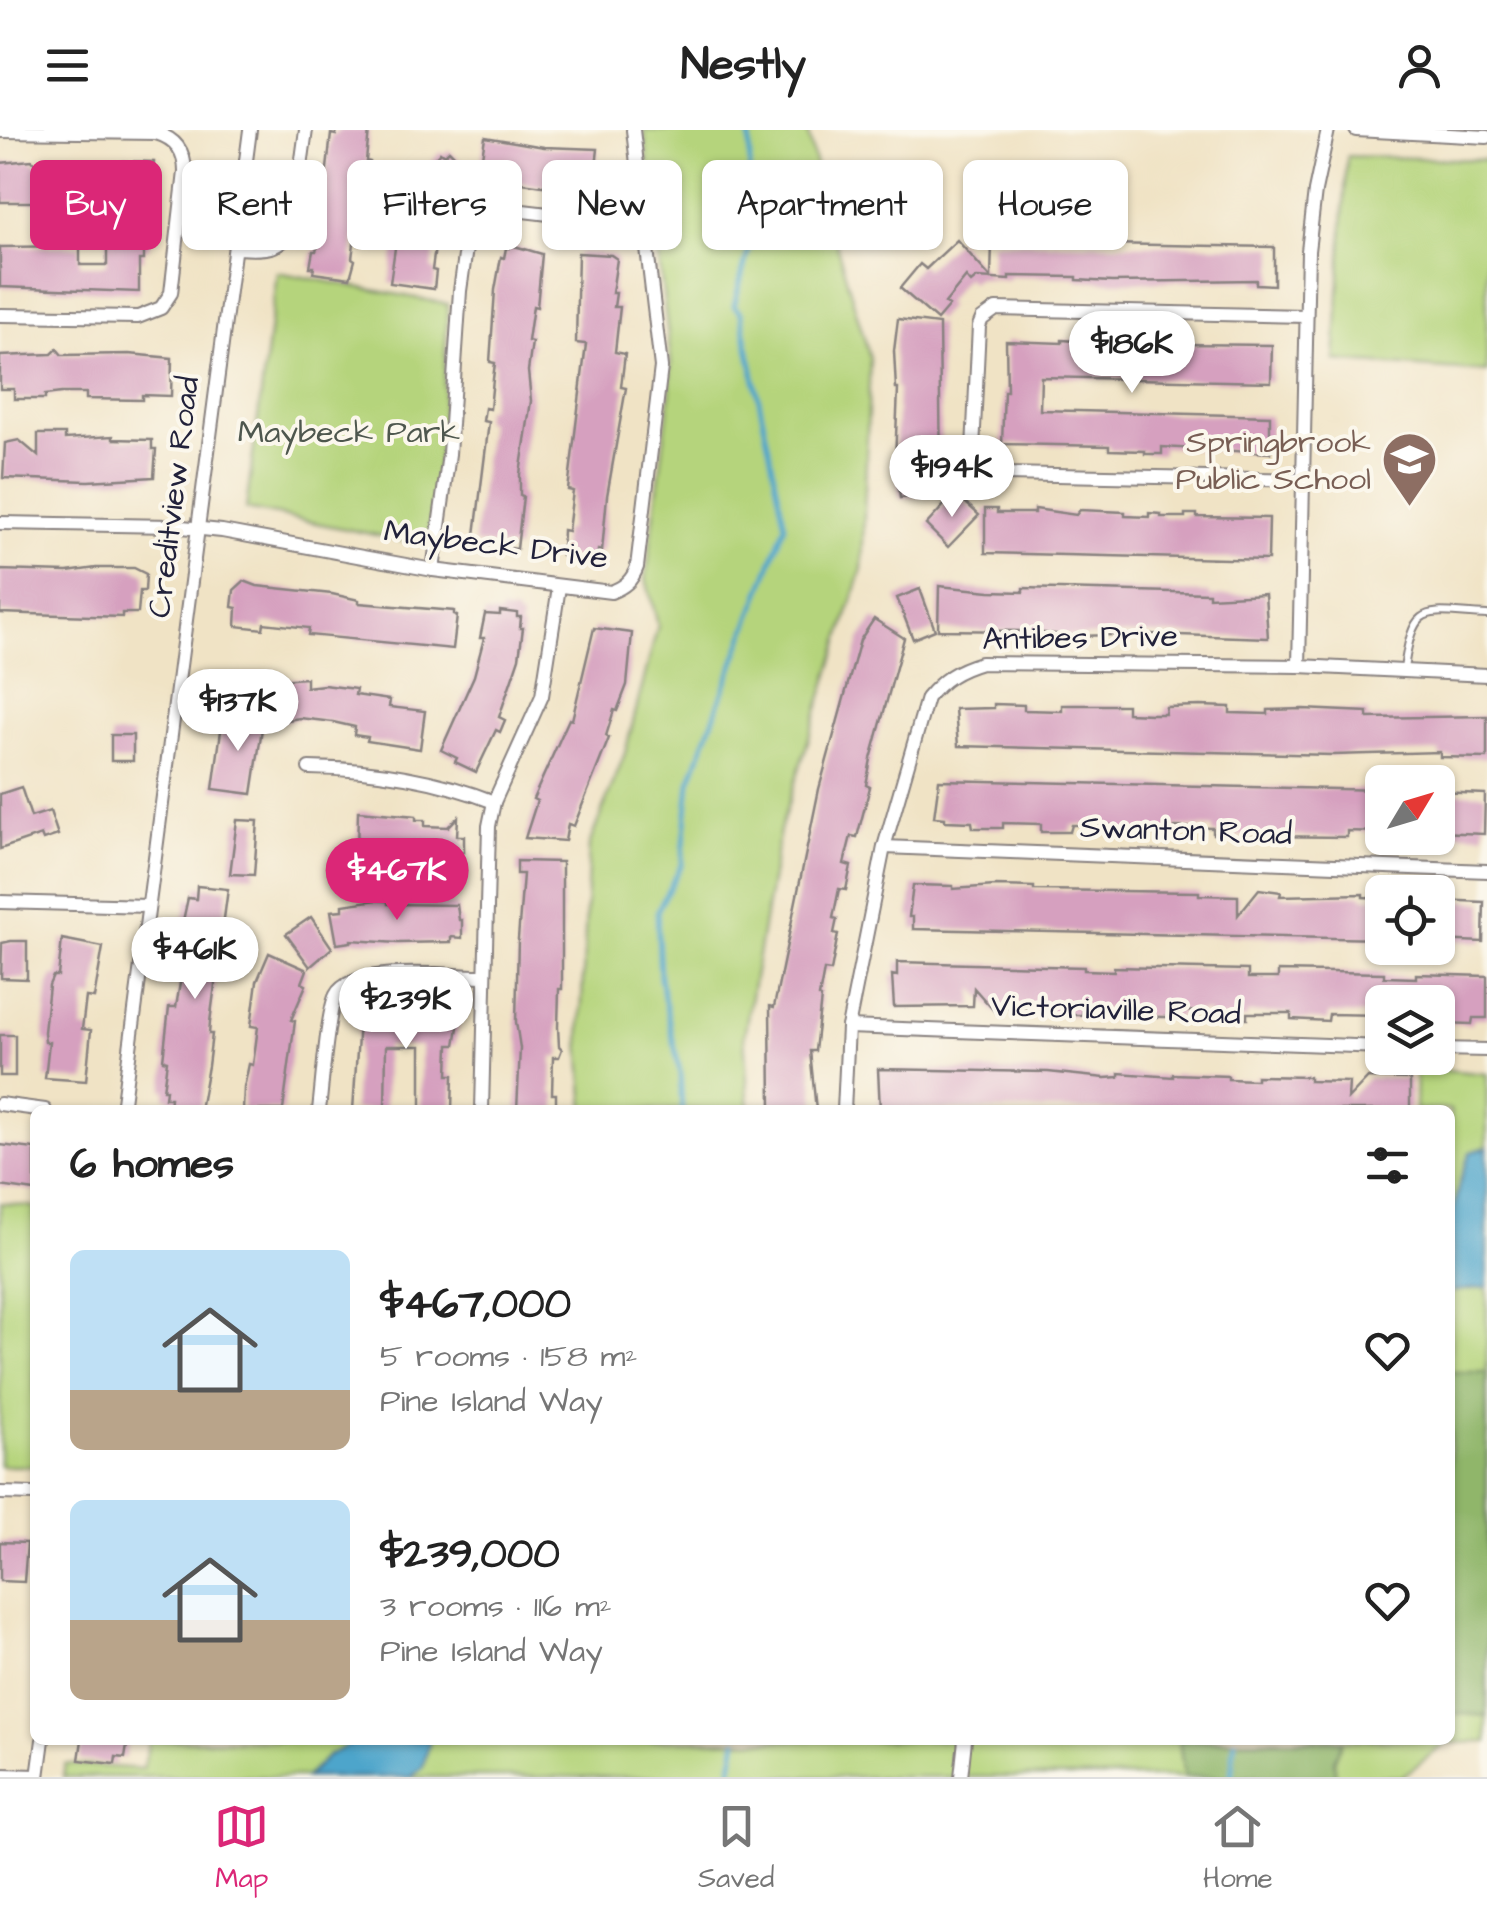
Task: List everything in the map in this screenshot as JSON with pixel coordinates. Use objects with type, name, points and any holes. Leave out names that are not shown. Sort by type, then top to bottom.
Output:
[{"type":"street","name":"Creditview Road","points":[[246,160],[250,130]]},
{"type":"street","points":[[302,160],[306,130]]},
{"type":"street","name":"Maybeck Drive","points":[[633,130],[637,160]]},
{"type":"street","points":[[1299,666],[1308,251],[1328,130]]},
{"type":"street","points":[[1356,130],[1487,137]]},
{"type":"street","points":[[0,131],[156,134],[173,141],[185,158],[171,293],[161,308],[138,317],[0,315]]},
{"type":"street","points":[[433,570],[449,454],[468,226],[497,208],[542,213]]},
{"type":"street","name":"Creditview Road","points":[[123,1105],[235,250]]},
{"type":"street","name":"Maybeck Drive","points":[[0,522],[198,529],[433,570],[611,592],[628,584],[637,567],[661,367],[647,250]]},
{"type":"street","points":[[1302,480],[1003,474],[984,465],[973,448],[979,326],[996,310],[1306,316]]},
{"type":"street","points":[[482,1105],[487,856],[494,802],[542,696],[559,587]]},
{"type":"street","name":"Antibes Drive","points":[[844,1105],[848,1028],[884,847],[927,698],[942,681],[960,669],[981,663],[1299,666],[1487,676]]},
{"type":"street","points":[[309,768],[431,780],[494,802]]},
{"type":"street","name":"Swanton Road","points":[[884,847],[1487,871]]},
{"type":"street","points":[[0,902],[148,906]]},
{"type":"street","points":[[320,1105],[333,1001],[344,984],[365,976],[484,976]]},
{"type":"street","name":"Victoriaville Road","points":[[848,1028],[1365,1045]]},
{"type":"street","points":[[1455,1049],[1487,1050]]},
{"type":"street","points":[[0,1104],[30,1108]]},
{"type":"street","points":[[0,1494],[30,1494]]},
{"type":"street","points":[[0,1775],[38,1777],[42,1745]]},
{"type":"street","points":[[961,1777],[965,1745]]},
{"type":"lane","points":[[1404,671],[1409,631],[1420,618],[1437,613],[1487,615]]},
{"type":"green space","points":[[644,130],[807,130],[814,160],[702,160],[702,250],[838,250],[870,358],[862,569],[780,830],[744,1036],[749,1105],[585,1105],[580,1043],[589,845],[625,753],[658,625],[646,579],[671,362],[658,250],[682,250],[682,160],[647,160]]},
{"type":"green space","points":[[1347,156],[1487,160],[1487,372],[1335,361]]},
{"type":"green space","name":"Maybeck Park","points":[[277,272],[448,304],[441,439],[429,531],[421,544],[246,509]]},
{"type":"green space","points":[[1455,1071],[1487,1074],[1487,1742],[1455,1743],[1455,1105],[1415,1105],[1416,1075],[1455,1075]]},
{"type":"green space","points":[[0,1203],[30,1206],[30,1466],[0,1466]]},
{"type":"green space","points":[[1455,1372],[1487,1372],[1487,1716],[1455,1713]]},
{"type":"green space","points":[[148,1745],[1444,1745],[1401,1777],[63,1777],[65,1764],[143,1769]]},
{"type":"green space","points":[[1180,1745],[1341,1745],[1334,1761],[1336,1777],[1184,1777]]},
{"type":"water","points":[[1487,1147],[1487,1287],[1455,1291],[1455,1200],[1470,1152]]},
{"type":"water","points":[[348,1745],[429,1745],[423,1767],[411,1777],[305,1777],[329,1755]]},
{"type":"building","points":[[337,130],[369,130],[366,160],[347,160],[347,250],[353,250],[355,260],[350,278],[313,273],[314,267],[310,267],[313,251],[327,250],[327,168],[331,134],[336,135]]},
{"type":"building","points":[[485,137],[544,147],[598,149],[597,160],[542,160],[542,186],[522,183],[522,160],[482,160]]},
{"type":"building","points":[[449,150],[459,160],[433,160],[440,152],[444,155]]},
{"type":"building","points":[[30,160],[30,202],[0,202],[0,163]]},
{"type":"building","points":[[957,240],[991,278],[992,250],[1128,250],[1128,244],[1274,247],[1274,285],[1256,284],[1256,280],[1112,282],[1009,276],[1009,280],[977,278],[971,283],[966,277],[937,320],[900,288],[920,264],[926,269]]},
{"type":"building","points":[[0,247],[80,250],[80,265],[107,265],[107,250],[144,250],[144,260],[139,260],[139,292],[0,287]]},
{"type":"building","points":[[522,248],[542,254],[537,307],[533,306],[528,341],[532,342],[528,371],[531,401],[520,474],[523,496],[517,549],[474,543],[489,422],[483,421],[485,408],[490,409],[495,363],[490,362],[495,290],[501,257],[504,258],[506,250]]},
{"type":"building","points":[[395,250],[435,250],[434,289],[390,283]]},
{"type":"building","points":[[578,253],[611,255],[617,259],[612,293],[616,293],[614,307],[620,307],[615,352],[625,354],[621,387],[626,388],[607,496],[602,551],[598,550],[597,560],[592,563],[562,555],[563,530],[568,531],[573,491],[568,490],[586,344],[576,343]]},
{"type":"building","points":[[898,319],[939,324],[941,473],[948,472],[950,491],[900,498],[895,460],[898,389],[894,351]]},
{"type":"building","points":[[1062,340],[1168,347],[1272,345],[1271,382],[1041,377],[1040,410],[1270,416],[1270,453],[1162,447],[1162,454],[1145,454],[1109,450],[1109,446],[1002,444],[1006,341]]},
{"type":"building","points":[[57,349],[62,355],[172,358],[171,396],[86,399],[86,393],[61,393],[45,395],[45,399],[14,399],[14,389],[0,389],[0,356],[52,354]]},
{"type":"building","points":[[38,434],[65,434],[65,439],[113,436],[152,440],[152,449],[156,449],[154,477],[88,481],[3,478],[5,443],[19,440],[38,456]]},
{"type":"building","points":[[955,493],[979,515],[948,547],[926,525]]},
{"type":"building","points":[[985,509],[997,509],[997,513],[1035,513],[1035,509],[1076,515],[1080,510],[1125,512],[1125,516],[1149,517],[1149,513],[1161,517],[1197,514],[1269,518],[1268,560],[985,553]]},
{"type":"building","points":[[134,568],[146,574],[138,613],[122,613],[122,617],[0,613],[0,570],[67,572]]},
{"type":"building","points":[[244,581],[257,586],[332,594],[359,603],[454,611],[457,616],[453,649],[308,635],[309,628],[264,623],[263,629],[236,626],[234,590]]},
{"type":"building","points":[[939,586],[1023,592],[1023,588],[1209,593],[1209,597],[1265,594],[1268,638],[938,630]]},
{"type":"building","points":[[920,589],[935,630],[913,639],[897,598]]},
{"type":"building","points":[[500,611],[521,617],[519,658],[499,717],[505,720],[476,772],[441,750],[474,676],[484,638],[480,638],[485,614],[500,615]]},
{"type":"building","points":[[874,619],[904,638],[871,759],[866,785],[870,787],[857,837],[851,836],[844,864],[851,866],[846,890],[839,889],[833,918],[837,919],[834,933],[838,934],[831,971],[824,970],[815,1051],[810,1051],[815,1105],[771,1105],[770,1006],[774,1007],[819,789],[860,640]]},
{"type":"building","points":[[594,628],[632,633],[627,685],[617,711],[614,710],[606,736],[609,738],[574,826],[568,824],[565,841],[525,838],[537,801],[533,799],[569,719],[572,720]]},
{"type":"building","points":[[306,678],[306,687],[356,689],[355,695],[390,700],[389,707],[425,711],[420,749],[367,741],[368,737],[354,735],[355,727],[333,722],[300,718],[281,721],[278,680]]},
{"type":"building","points":[[994,704],[1062,711],[1062,705],[1127,705],[1127,713],[1152,714],[1165,714],[1166,707],[1200,706],[1230,707],[1230,713],[1268,714],[1268,710],[1303,709],[1368,712],[1368,718],[1487,716],[1487,758],[1440,757],[1440,752],[1333,755],[958,746],[955,709],[994,708]]},
{"type":"building","points":[[223,716],[251,717],[263,722],[252,794],[213,789]]},
{"type":"building","points":[[111,735],[133,735],[133,761],[111,761]]},
{"type":"building","points":[[939,780],[1365,790],[1365,832],[1347,831],[1347,837],[1247,836],[1213,834],[1213,828],[1175,827],[1174,834],[1144,834],[1109,831],[1110,825],[1072,825],[1070,832],[1041,832],[1041,824],[1003,823],[1003,828],[973,828],[972,822],[934,817]]},
{"type":"building","points":[[21,787],[31,817],[50,811],[58,835],[43,840],[41,835],[0,849],[0,794]]},
{"type":"building","points":[[1455,793],[1485,794],[1484,834],[1455,833]]},
{"type":"building","points":[[358,811],[416,816],[416,820],[425,820],[425,826],[448,827],[458,817],[457,836],[464,836],[464,852],[458,852],[456,870],[430,870],[430,863],[400,862],[400,855],[392,852],[357,852]]},
{"type":"building","points":[[237,820],[258,821],[254,875],[230,874]]},
{"type":"building","points":[[517,861],[562,862],[562,989],[558,1027],[562,1049],[559,1057],[553,1057],[552,1094],[556,1094],[556,1105],[517,1105],[518,939],[523,874],[517,874]]},
{"type":"building","points":[[913,885],[953,889],[995,886],[1199,892],[1238,896],[1238,915],[1259,889],[1281,892],[1280,896],[1363,894],[1365,939],[913,929],[913,917],[909,917]]},
{"type":"building","points":[[197,886],[228,889],[201,1105],[169,1105],[170,1098],[165,1098],[163,1090],[169,1007],[176,1007],[182,971],[187,972],[191,940],[179,939],[188,898],[196,899]]},
{"type":"building","points":[[377,900],[388,904],[457,905],[462,938],[451,937],[451,942],[351,940],[337,944],[331,911],[343,910],[343,905]]},
{"type":"building","points":[[1455,901],[1484,902],[1483,942],[1455,941]]},
{"type":"building","points":[[311,917],[332,948],[310,967],[286,934]]},
{"type":"building","points":[[62,939],[103,947],[94,998],[86,997],[82,1029],[91,1030],[86,1081],[45,1078],[49,985],[53,976],[58,976]]},
{"type":"building","points":[[27,941],[27,979],[1,978],[2,943]]},
{"type":"building","points":[[269,953],[307,970],[302,983],[306,985],[291,1020],[295,1021],[284,1105],[243,1105],[258,1027],[251,1026],[257,981]]},
{"type":"building","points":[[897,962],[1114,971],[1114,967],[1248,970],[1248,978],[1278,978],[1278,971],[1384,973],[1384,977],[1416,978],[1416,974],[1487,976],[1487,1018],[1473,1018],[1472,1024],[1455,1023],[1455,985],[1365,985],[1365,1015],[1329,1014],[1328,1021],[1291,1019],[1291,1013],[1247,1013],[1247,1019],[1208,1018],[1208,1012],[1180,1011],[1179,1017],[1127,1016],[1127,1010],[1098,1009],[1083,1010],[1082,1015],[1045,1015],[1045,1008],[1001,1007],[996,1013],[974,988],[973,1006],[894,1007],[892,975],[897,976]]},
{"type":"building","points":[[408,1004],[453,1004],[453,1010],[461,1009],[455,1045],[449,1045],[452,1105],[421,1105],[421,1046],[386,1046],[385,1105],[353,1105],[360,1007],[408,1008]]},
{"type":"building","points":[[0,1035],[15,1035],[15,1076],[0,1076]]},
{"type":"building","points":[[878,1069],[1048,1072],[1105,1078],[1119,1077],[1119,1073],[1256,1080],[1256,1076],[1309,1077],[1309,1081],[1349,1082],[1348,1099],[1368,1078],[1410,1079],[1410,1105],[880,1105]]},
{"type":"building","points":[[0,1145],[30,1148],[30,1190],[0,1186]]},
{"type":"building","points":[[0,1542],[27,1543],[24,1582],[0,1581]]},
{"type":"building","points":[[81,1745],[127,1745],[125,1758],[116,1757],[115,1764],[79,1760]]},
{"type":"waterway","points":[[682,1105],[680,1072],[660,978],[657,911],[682,864],[690,782],[785,525],[741,313],[734,306],[749,248],[750,130]]},
{"type":"waterway","points":[[730,1777],[736,1745]]},
{"type":"waterway","points":[[1231,1777],[1234,1745]]},
{"type":"place","name":"Springbrook Public School","points":[[1410,509]]}]
